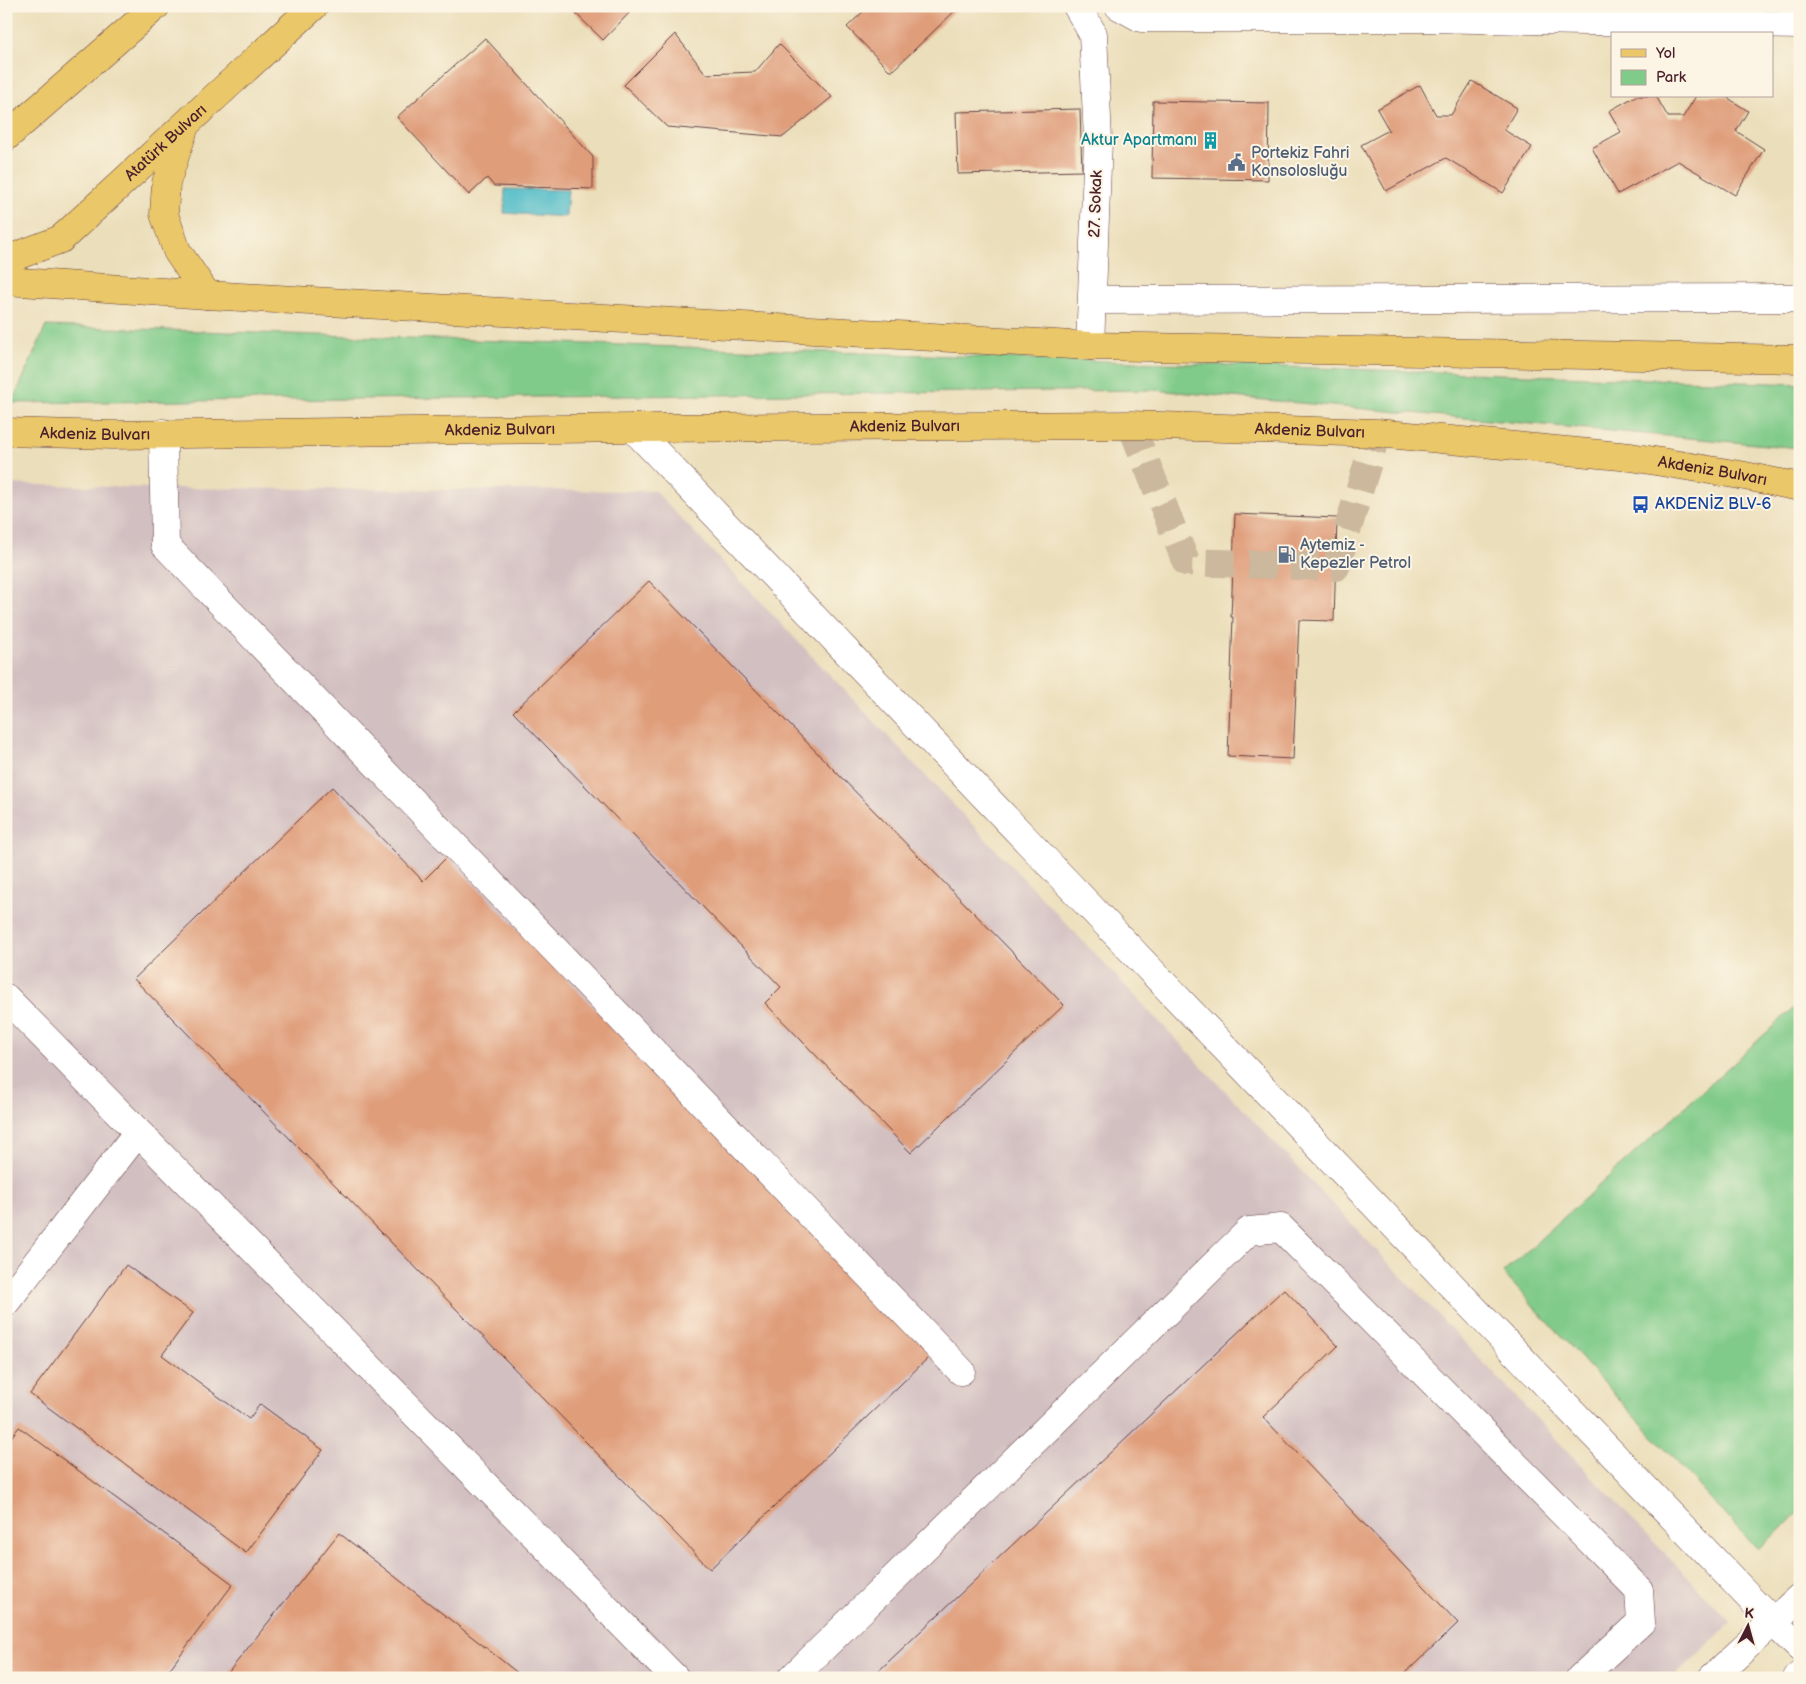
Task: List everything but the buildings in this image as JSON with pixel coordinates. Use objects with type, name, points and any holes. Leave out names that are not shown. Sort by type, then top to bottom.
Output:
[{"type":"main road","points":[[6,137],[156,6]]},
{"type":"main road","name":"Atatürk Bulvarı","points":[[6,260],[61,239],[184,128],[314,6]]},
{"type":"main road","points":[[184,128],[166,183],[164,214],[177,251],[207,295]]},
{"type":"main road","points":[[6,281],[207,295],[1090,346],[1800,359]]},
{"type":"main road","name":"Akdeniz Bulvarı","points":[[6,432],[112,435],[633,428],[1132,425],[1376,433],[1631,457],[1740,475],[1800,488]]},
{"type":"street","name":"27. Sokak","points":[[1077,6],[1094,34],[1098,140],[1090,346]]},
{"type":"street","points":[[1119,6],[1141,18],[1421,12],[1745,15],[1800,25]]},
{"type":"street","points":[[1092,300],[1800,298]]},
{"type":"street","points":[[633,428],[1772,1621],[1800,1648]]},
{"type":"street","points":[[164,433],[165,545],[961,1371]]},
{"type":"street","points":[[6,998],[675,1678]]},
{"type":"street","points":[[6,1302],[138,1132]]},
{"type":"street","points":[[792,1678],[1249,1231],[1281,1228],[1640,1590],[1641,1622],[1580,1678]]},
{"type":"street","points":[[1712,1678],[1800,1596]]},
{"type":"shaded area","points":[[6,484],[152,488],[655,491],[1731,1623],[1673,1678],[6,1678]]},
{"type":"green space","points":[[46,326],[1800,384],[1800,448],[1154,390],[12,403]]},
{"type":"green space","points":[[1800,1002],[1800,1511],[1758,1550],[1503,1273]]},
{"type":"water","points":[[505,189],[568,190],[566,217],[504,213]]},
{"type":"tunnel","points":[[1131,425],[1186,562],[1336,567],[1377,433]]},
{"type":"place","name":"Aktur Apartmanı","points":[[1211,140]]},
{"type":"place","name":"Portekiz Fahri Konsolosluğu","points":[[1237,162]]},
{"type":"place","name":"AKDENİZ BLV-6","points":[[1641,504]]},
{"type":"place","name":"Aytemiz - Kepezler Petrol","points":[[1286,554]]}]
